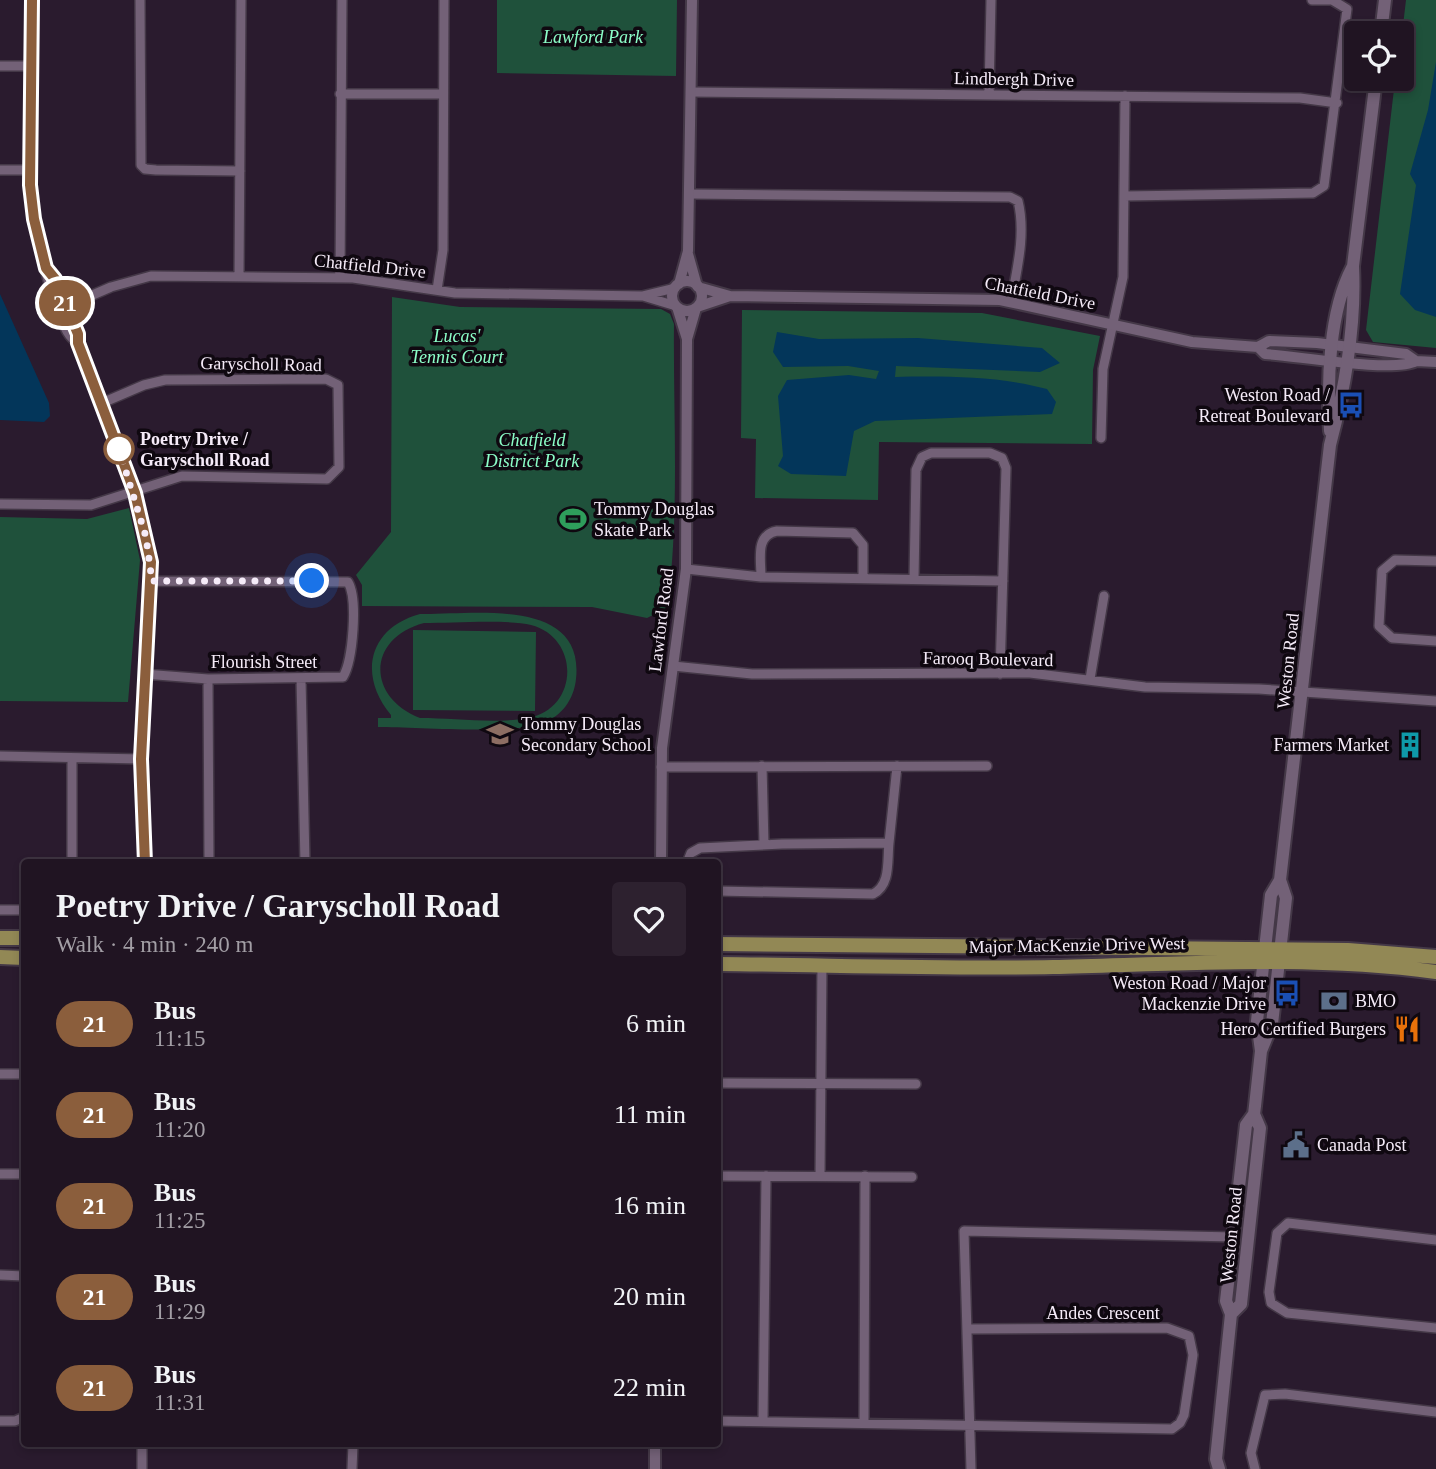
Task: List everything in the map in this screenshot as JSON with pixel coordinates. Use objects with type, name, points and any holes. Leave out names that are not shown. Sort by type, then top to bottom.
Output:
[{"type":"main road","points":[[1382,21],[1385,0]]},
{"type":"main road","name":"Weston Road","points":[[1231,1314],[1241,1304],[1260,1128],[1254,1114],[1261,1051],[1257,1021],[1273,949],[1271,895],[1280,880],[1330,445],[1342,398],[1354,293],[1353,267],[1375,91]]},
{"type":"main road","name":"Weston Road","points":[[1330,445],[1328,394],[1340,291],[1353,267]]},
{"type":"main road","points":[[0,937],[21,938]]},
{"type":"main road","name":"Major MacKenzie Drive West","points":[[721,944],[1273,949],[1385,952],[1436,957]]},
{"type":"main road","points":[[0,957],[21,958]]},
{"type":"main road","name":"Major MacKenzie Drive West","points":[[721,964],[822,972],[1124,963],[1371,966],[1436,972]]},
{"type":"main road","name":"Weston Road","points":[[1215,1466],[1231,1314],[1226,1301],[1246,1125],[1254,1114]]},
{"type":"street","points":[[32,0],[31,170],[34,219],[47,282],[62,308],[69,337],[78,343],[102,403],[135,493],[149,549],[152,581],[144,674],[141,759],[145,859]]},
{"type":"street","points":[[140,0],[141,165],[145,169],[156,170],[240,171]]},
{"type":"street","points":[[239,276],[241,0]]},
{"type":"street","points":[[340,277],[342,0]]},
{"type":"street","points":[[437,290],[443,250],[444,0]]},
{"type":"street","points":[[688,251],[702,297],[697,307],[688,311],[677,307],[672,296],[688,251],[692,0]]},
{"type":"street","points":[[989,94],[991,0]]},
{"type":"street","points":[[1124,196],[1313,193],[1324,186],[1337,103],[1347,9],[1332,0],[1312,0]]},
{"type":"street","points":[[0,66],[32,66]]},
{"type":"street","name":"Lindbergh Drive","points":[[691,92],[1300,98],[1337,103]]},
{"type":"street","points":[[341,94],[443,94]]},
{"type":"street","points":[[1101,438],[1103,369],[1124,277],[1125,96]]},
{"type":"street","points":[[0,170],[31,170]]},
{"type":"street","points":[[689,194],[1010,197],[1018,201],[1020,209],[1020,243],[1011,302]]},
{"type":"street","name":"Chatfield Drive","points":[[62,308],[111,287],[151,276],[340,277],[455,293],[642,296],[677,307]]},
{"type":"street","points":[[677,286],[689,282],[698,286]]},
{"type":"street","name":"Chatfield Drive","points":[[642,296],[677,286]]},
{"type":"street","name":"Chatfield Drive","points":[[698,286],[730,296],[978,298],[1011,302],[1192,342],[1258,347],[1269,341],[1405,367],[1416,361],[1436,362]]},
{"type":"street","name":"Chatfield Drive","points":[[697,307],[730,296]]},
{"type":"street","name":"Lawford Road","points":[[677,307],[687,339]]},
{"type":"street","name":"Lawford Road","points":[[661,859],[661,767],[686,569],[687,339],[697,307]]},
{"type":"street","name":"Garyscholl Road","points":[[102,403],[144,385],[165,380],[326,379],[338,384],[339,467],[327,479],[182,475],[135,493]]},
{"type":"street","points":[[915,579],[918,463],[931,453],[990,453],[1002,458],[1006,468],[1000,674]]},
{"type":"street","points":[[0,504],[91,505],[135,493]]},
{"type":"street","points":[[761,577],[762,541],[767,534],[777,531],[853,533],[863,545],[863,578]]},
{"type":"street","points":[[1436,561],[1395,560],[1382,571],[1379,626],[1392,638],[1436,642]]},
{"type":"street","points":[[686,569],[761,577],[1003,581]]},
{"type":"street","name":"Flourish Street","points":[[144,674],[208,679],[301,679],[343,677],[348,667],[352,595],[348,582],[152,581]]},
{"type":"street","points":[[1090,679],[1104,596]]},
{"type":"street","name":"Farooq Boulevard","points":[[673,666],[752,674],[1000,674],[1090,679],[1144,687],[1301,692],[1436,701]]},
{"type":"street","points":[[208,679],[209,859]]},
{"type":"street","points":[[301,679],[305,859]]},
{"type":"street","points":[[0,756],[141,759]]},
{"type":"street","points":[[72,758],[72,859]]},
{"type":"street","points":[[762,766],[764,844]]},
{"type":"street","points":[[721,891],[873,894],[881,890],[885,881],[897,766]]},
{"type":"street","points":[[661,767],[987,766]]},
{"type":"street","points":[[689,859],[691,853],[700,848],[764,844],[889,843]]},
{"type":"street","points":[[0,910],[21,910]]},
{"type":"street","points":[[820,1176],[822,972]]},
{"type":"street","points":[[0,1074],[21,1074]]},
{"type":"street","points":[[721,1083],[916,1084]]},
{"type":"street","points":[[0,1174],[21,1174]]},
{"type":"street","points":[[721,1176],[912,1177]]},
{"type":"street","points":[[763,1421],[766,1176]]},
{"type":"street","points":[[864,1422],[865,1177]]},
{"type":"street","points":[[1436,1240],[1289,1223],[1281,1227],[1276,1239],[1269,1292],[1271,1303],[1287,1313],[1436,1328]]},
{"type":"street","points":[[971,1469],[964,1231],[1234,1237]]},
{"type":"street","points":[[0,1275],[21,1276]]},
{"type":"street","name":"Andes Crescent","points":[[967,1329],[1167,1328],[1189,1336],[1193,1354],[1184,1415],[1181,1423],[1172,1429],[971,1426]]},
{"type":"street","points":[[1255,1469],[1251,1453],[1265,1395],[1285,1394],[1436,1412]]},
{"type":"street","points":[[0,1421],[15,1422],[21,1419]]},
{"type":"street","points":[[721,1421],[971,1426]]},
{"type":"street","points":[[142,1447],[142,1469]]},
{"type":"street","points":[[352,1469],[353,1447]]},
{"type":"street","points":[[655,1469],[656,1447]]},
{"type":"green space","name":"Lawford Park","points":[[497,0],[677,0],[676,76],[497,73]]},
{"type":"green space","points":[[1406,0],[1436,0],[1436,348],[1373,342],[1366,330],[1394,91],[1414,91],[1414,21],[1404,21]]},
{"type":"green space","name":"Chatfield District Park","points":[[392,297],[460,307],[661,309],[670,314],[674,324],[675,503],[667,608],[647,618],[592,607],[362,606],[362,585],[356,575],[391,532]]},
{"type":"green space","points":[[742,310],[982,313],[1100,336],[1093,370],[1092,444],[879,442],[878,500],[755,498],[756,439],[741,438]]},
{"type":"green space","points":[[129,508],[140,560],[128,702],[0,701],[0,517],[87,519]]},
{"type":"green space","points":[[495,613],[544,622],[563,634],[574,652],[576,679],[573,693],[556,716],[529,727],[488,730],[378,727],[378,718],[391,718],[391,715],[374,685],[374,655],[379,642],[389,630],[420,614]],"holes":[[[424,623],[521,623],[547,632],[559,644],[565,658],[567,673],[557,702],[544,712],[527,718],[502,721],[420,718],[402,709],[383,683],[380,668],[383,654],[392,641],[405,631]]]},
{"type":"green space","points":[[413,630],[536,632],[535,711],[413,710]]},
{"type":"water","points":[[1436,62],[1436,317],[1415,310],[1400,294],[1416,185],[1410,174],[1428,110]]},
{"type":"water","points":[[0,294],[49,403],[50,416],[44,422],[0,420]]},
{"type":"water","points":[[777,332],[819,339],[918,338],[1042,348],[1060,363],[1040,372],[896,366],[895,377],[991,379],[1047,389],[1056,402],[1052,414],[875,421],[854,431],[846,476],[791,474],[778,466],[783,456],[778,396],[787,380],[849,375],[876,379],[879,371],[848,366],[783,367],[773,352]]},
{"type":"bus line","name":"21","points":[[32,0],[30,185],[37,237],[46,268],[55,279],[78,334],[78,343],[135,493],[151,562],[141,759],[145,859]]},
{"type":"place","name":"Weston Road / Retreat Boulevard","points":[[1351,405]]},
{"type":"place","name":"Poetry Drive / Garyscholl Road","points":[[119,449]]},
{"type":"place","name":"Tommy Douglas Skate Park","points":[[573,519]]},
{"type":"place","name":"Tommy Douglas Secondary School","points":[[500,734]]},
{"type":"place","name":"Farmers Market","points":[[1410,745]]},
{"type":"place","name":"Weston Road / Major Mackenzie Drive","points":[[1287,993]]},
{"type":"place","name":"BMO","points":[[1334,1001]]},
{"type":"place","name":"Hero Certified Burgers","points":[[1407,1029]]},
{"type":"place","name":"Canada Post","points":[[1296,1145]]},
{"type":"route","points":[[119,449],[135,493],[146,537],[152,581],[312,581]]},
{"type":"park label","name":"Lucas' Tennis Court","points":[[457,346]]}]
